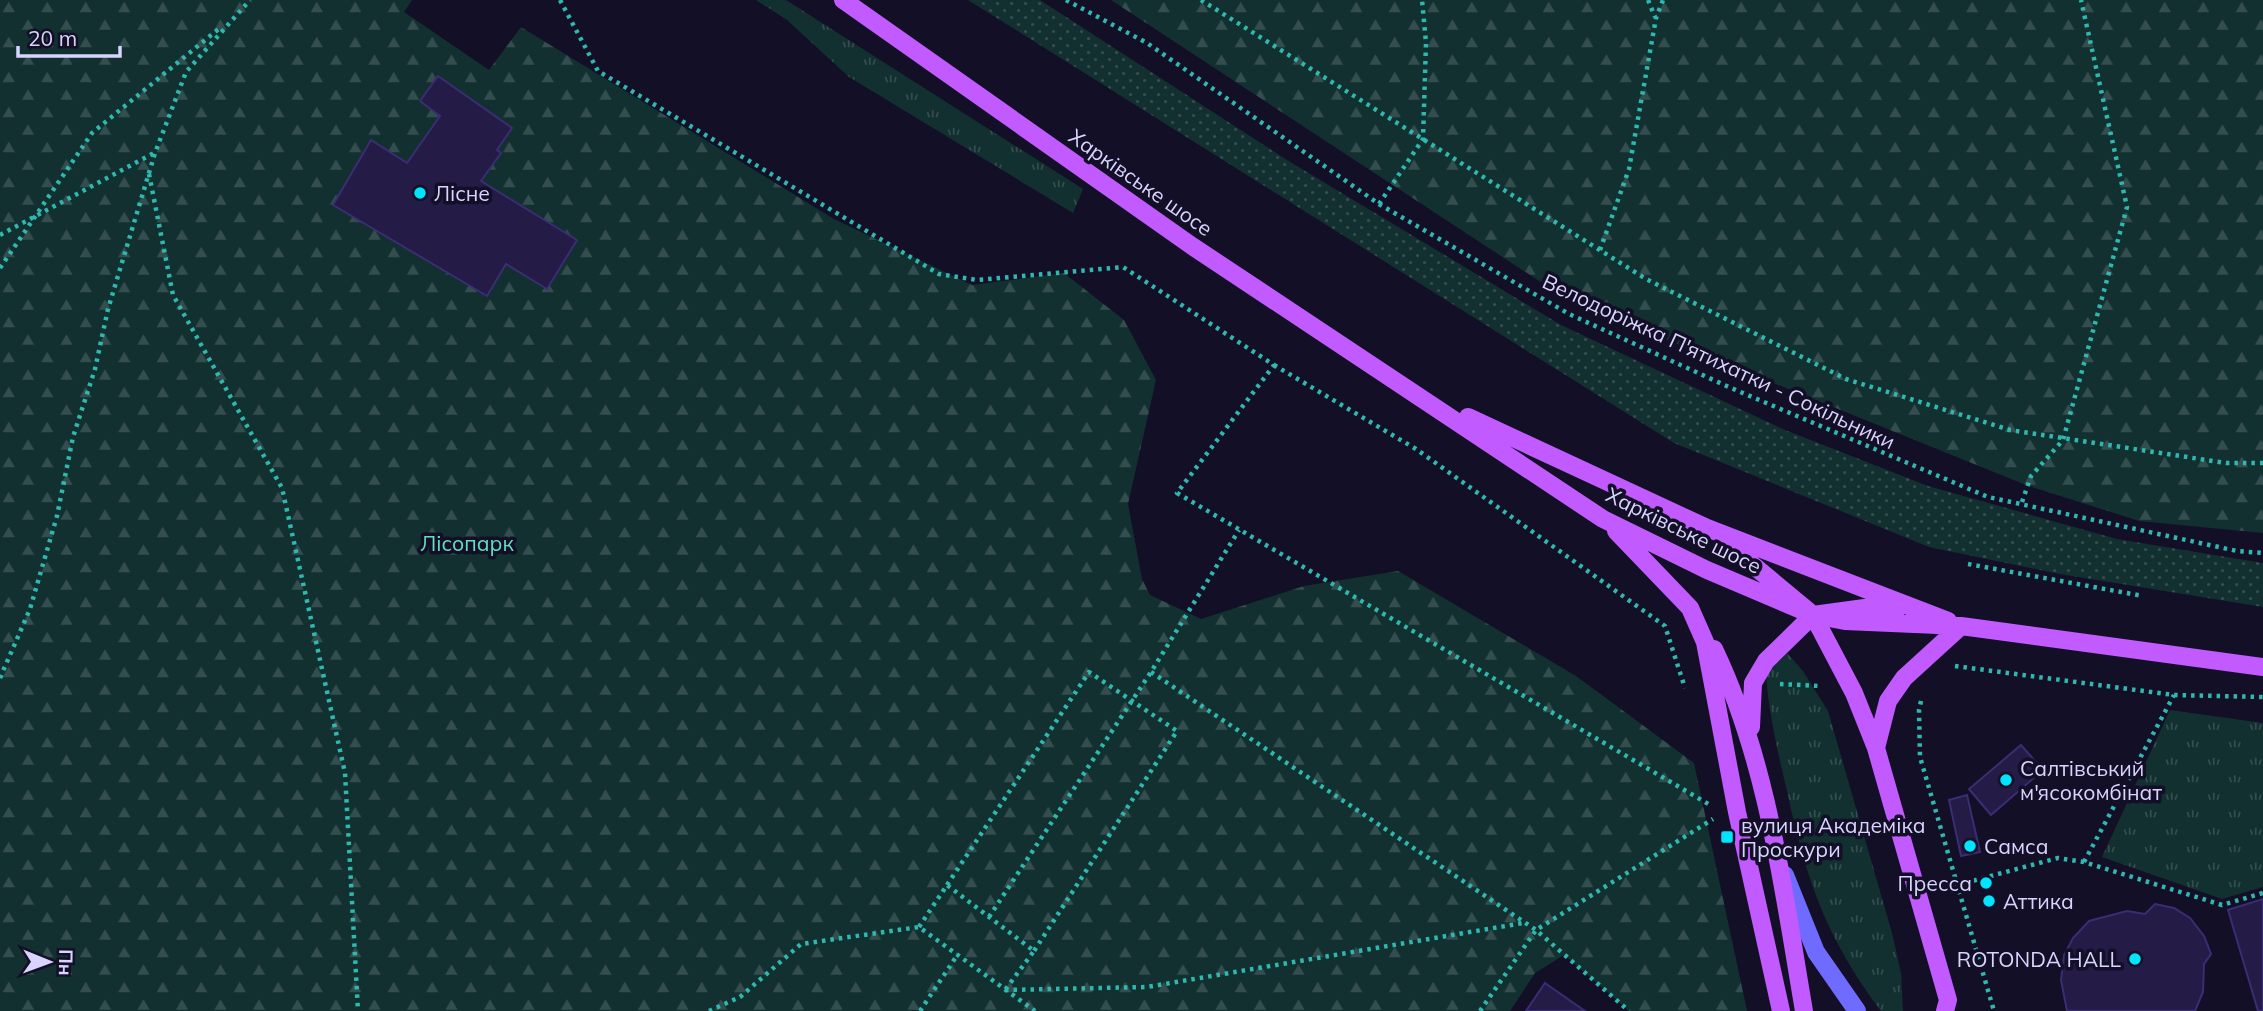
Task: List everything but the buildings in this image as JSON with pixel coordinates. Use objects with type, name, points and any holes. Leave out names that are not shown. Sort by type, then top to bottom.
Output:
[{"type":"main road","name":"Харківське шосе","points":[[843,0],[1192,246],[1418,393],[1603,519],[1707,570],[1813,615],[1894,625],[1961,626],[2263,667]]},
{"type":"main road","name":"Харківське шосе","points":[[1418,393],[1707,528],[1961,626]]},
{"type":"main road","points":[[1603,519],[1673,589],[1699,622],[1730,682],[1752,741],[1777,856],[1804,1011]]},
{"type":"main road","points":[[1707,528],[1813,615],[1854,692],[1876,748],[1948,1007]]},
{"type":"main road","points":[[1752,741],[1753,683],[1773,653],[1813,615],[1872,607],[1920,611]]},
{"type":"main road","points":[[1699,622],[1710,662],[1737,812],[1781,1011]]},
{"type":"main road","points":[[1876,748],[1888,701],[1904,678],[1961,626]]},
{"type":"street","points":[[1777,856],[1816,952],[1857,1011]]},
{"type":"path","points":[[0,678],[30,609],[57,516],[73,438],[95,369],[107,309],[155,153],[186,72],[250,0]]},
{"type":"path","points":[[560,0],[598,71],[939,274],[977,280],[1123,267],[1274,365],[1416,449],[1665,626],[1686,693]]},
{"type":"path","name":"Велодоріжка П'ятихатки - Сокільники","points":[[1066,0],[1147,43],[1379,204],[1569,314],[1886,456],[1988,497],[2022,502],[2237,551],[2263,552]]},
{"type":"path","points":[[1201,0],[1646,279],[1846,379],[2010,430],[2226,463],[2263,463]]},
{"type":"path","points":[[1379,204],[1423,139],[1426,43],[1422,0]]},
{"type":"path","points":[[1648,0],[1656,18]]},
{"type":"path","points":[[1600,250],[1629,169],[1656,18],[1663,0]]},
{"type":"path","points":[[2022,502],[2031,476],[2063,440],[2127,207],[2081,0]]},
{"type":"path","points":[[0,268],[34,214],[92,133],[230,20]]},
{"type":"path","points":[[0,234],[155,153]]},
{"type":"path","points":[[149,174],[173,295],[282,488],[345,773],[358,1011]]},
{"type":"path","points":[[1274,365],[1177,493],[1711,806]]},
{"type":"path","points":[[989,917],[1151,671],[1239,530]]},
{"type":"path","points":[[1968,564],[2143,596]]},
{"type":"path","points":[[1945,672],[1955,666],[2174,695],[2263,697]]},
{"type":"path","points":[[1151,671],[1536,930],[1629,1011]]},
{"type":"path","points":[[919,927],[1089,672],[1177,731],[1034,951],[1005,990]]},
{"type":"path","points":[[1772,684],[1824,686]]},
{"type":"path","points":[[2084,862],[2174,695]]},
{"type":"path","points":[[1923,697],[1919,710],[1920,757],[1994,1011]]},
{"type":"path","points":[[1480,1011],[1536,930],[1723,813]]},
{"type":"path","points":[[1957,885],[2059,858],[2084,862],[2222,905],[2263,893]]},
{"type":"path","points":[[947,885],[1034,951]]},
{"type":"path","points":[[1005,990],[1147,987],[1523,923]]},
{"type":"path","points":[[709,1011],[740,997],[801,944],[919,927],[1035,1011]]},
{"type":"path","points":[[920,1011],[958,954]]},
{"type":"green space","name":"Лісопарк","points":[[0,0],[412,0],[404,12],[489,70],[521,27],[834,219],[972,285],[1064,273],[1124,320],[1156,380],[1128,504],[1142,579],[1150,595],[1201,619],[1304,586],[1398,571],[1576,676],[1694,763],[1747,1011],[1629,1011],[1564,955],[1535,973],[1510,1011],[0,1011]]},
{"type":"green space","points":[[756,0],[786,0],[1083,189],[1073,213],[849,77],[787,20]]},
{"type":"green space","points":[[968,0],[1040,0],[1287,160],[1561,325],[1785,430],[1928,486],[2117,539],[2263,563],[2263,607],[2060,574],[1929,547],[1674,443]]},
{"type":"green space","points":[[1111,0],[2263,0],[2263,533],[2139,521],[2026,485],[1568,300]]},
{"type":"green space","points":[[1787,653],[1803,671],[1828,711],[1892,933],[1901,973],[1903,1011],[1881,1011],[1862,984],[1832,933],[1811,880],[1794,823],[1767,690],[1766,675]]},
{"type":"green space","points":[[2170,710],[2263,723],[2263,887],[2222,899],[2102,857]]},
{"type":"place","name":"Лісне","points":[[420,193]]},
{"type":"place","name":"Салтівський м'ясокомбінат","points":[[2006,780]]},
{"type":"place","name":"вулиця Академіка Проскури","points":[[1727,837]]},
{"type":"place","name":"Самса","points":[[1970,846]]},
{"type":"place","name":"Пресса","points":[[1986,883]]},
{"type":"place","name":"Аттика","points":[[1989,901]]},
{"type":"place","name":"ROTONDA HALL","points":[[2135,959]]}]
